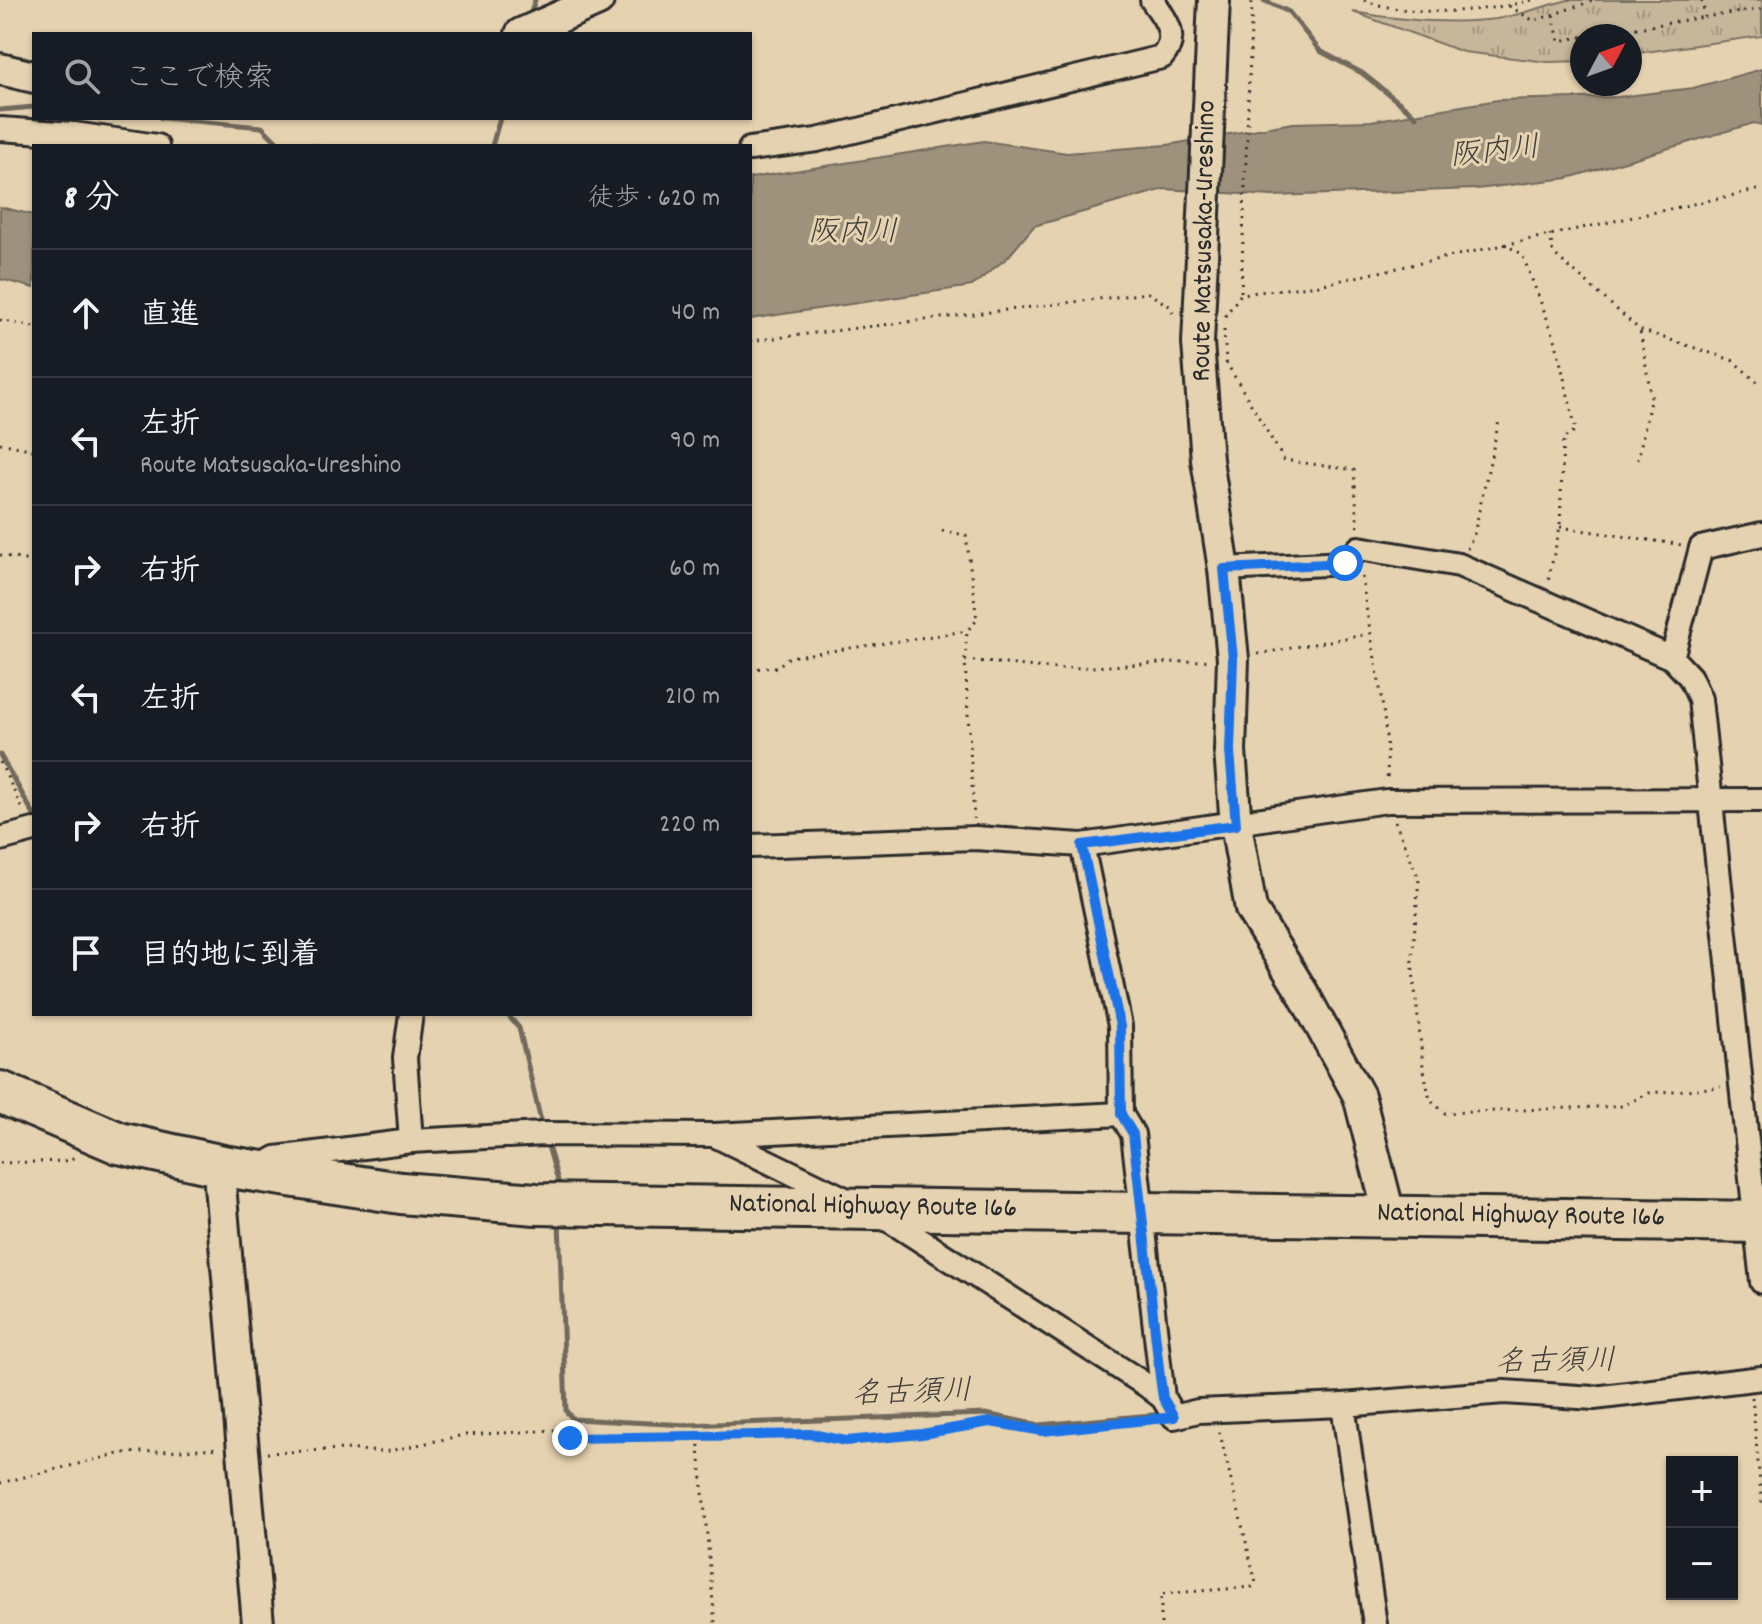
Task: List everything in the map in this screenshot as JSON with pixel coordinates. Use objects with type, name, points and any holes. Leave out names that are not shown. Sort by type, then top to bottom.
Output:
[{"type":"highway","name":"National Highway Route 166","points":[[0,1092],[119,1143],[238,1168],[401,1193],[536,1204],[865,1206],[1145,1214],[1389,1214],[1760,1222]]},
{"type":"main road","points":[[530,30],[598,0]]},
{"type":"main road","name":"Route Matsusaka-Ureshino","points":[[1214,0],[1198,343],[1207,460],[1224,569],[1233,659],[1230,751],[1236,825],[1251,909],[1304,995],[1359,1096],[1389,1214]]},
{"type":"main road","points":[[0,69],[32,77]]},
{"type":"main road","points":[[238,1168],[220,1185],[258,1624]]},
{"type":"street","points":[[752,149],[817,140],[1162,57],[1171,44],[1171,34],[1152,0]]},
{"type":"street","points":[[0,129],[74,134],[143,144]]},
{"type":"street","points":[[1672,658],[1701,548],[1762,534]]},
{"type":"street","points":[[1224,569],[1345,563],[1359,548],[1459,565],[1672,658],[1690,677],[1700,699],[1760,1222],[1762,1282]]},
{"type":"street","points":[[752,846],[975,838],[1082,845],[1387,801],[1762,800]]},
{"type":"street","points":[[0,839],[30,822]]},
{"type":"street","points":[[1082,845],[1120,1026],[1121,1114],[1133,1134],[1168,1407]]},
{"type":"street","points":[[411,1016],[405,1058],[411,1141]]},
{"type":"street","points":[[238,1168],[276,1158],[411,1141],[544,1134],[714,1135],[1121,1114]]},
{"type":"street","points":[[714,1135],[865,1206],[1168,1407],[1214,1411],[1343,1405],[1504,1392],[1594,1398],[1756,1378]]},
{"type":"street","points":[[1343,1405],[1375,1624]]},
{"type":"path","points":[[1252,0],[1241,294],[1223,318],[1226,362],[1284,460],[1354,470],[1368,634],[1389,736],[1387,801],[1419,879],[1412,961],[1423,1066],[1430,1100],[1445,1113],[1623,1106],[1649,1093],[1742,1085]]},
{"type":"path","points":[[1364,0],[1424,9],[1509,6],[1532,0]]},
{"type":"path","points":[[1509,6],[1534,21],[1595,0]]},
{"type":"path","points":[[1702,0],[1705,17]]},
{"type":"path","points":[[1642,27],[1762,9]]},
{"type":"path","points":[[1553,15],[1559,41],[1570,39]]},
{"type":"path","points":[[1241,294],[1319,285],[1762,189]]},
{"type":"path","points":[[1550,234],[1553,253],[1640,330],[1732,360],[1762,386]]},
{"type":"path","points":[[1504,244],[1522,254],[1555,339],[1576,430],[1563,439],[1560,527],[1543,602]]},
{"type":"path","points":[[752,341],[1148,293],[1171,307],[1175,320]]},
{"type":"path","points":[[0,320],[32,327]]},
{"type":"path","points":[[1638,460],[1651,396],[1640,330]]},
{"type":"path","points":[[1459,565],[1474,534],[1499,421]]},
{"type":"path","points":[[0,443],[32,450]]},
{"type":"path","points":[[1560,527],[1701,548]]},
{"type":"path","points":[[942,531],[966,535],[977,620],[967,631],[965,660],[975,838]]},
{"type":"path","points":[[0,555],[32,562]]},
{"type":"path","points":[[752,669],[777,667],[789,657],[967,631]]},
{"type":"path","points":[[965,660],[1057,669],[1233,659],[1368,634]]},
{"type":"path","points":[[0,762],[17,804],[30,822]]},
{"type":"path","points":[[0,1163],[64,1161],[78,1156]]},
{"type":"path","points":[[1756,1378],[1762,1505]]},
{"type":"path","points":[[0,1483],[123,1453],[241,1447],[258,1454],[345,1449],[384,1452],[464,1435],[556,1430],[570,1438],[812,1434],[846,1441],[922,1434],[990,1422],[1043,1431],[1168,1407]]},
{"type":"path","points":[[1161,1624],[1161,1594],[1252,1587],[1256,1583],[1214,1411]]},
{"type":"path","points":[[698,1436],[715,1624]]},
{"type":"green space","points":[[1568,0],[1762,0],[1762,36],[1642,52],[1642,24],[1570,24],[1570,61],[1548,62],[1463,52],[1353,12],[1460,22],[1514,15]]},
{"type":"water","name":"阪内川","points":[[1762,69],[1762,125],[1754,123],[1568,178],[1477,189],[1272,196],[1164,189],[1034,226],[1008,257],[972,286],[752,319],[752,178],[984,141],[1067,153],[1167,145],[1293,123],[1371,121],[1498,100],[1642,94],[1693,88]]},
{"type":"water","points":[[0,207],[32,215],[32,287],[0,279]]},
{"type":"waterway","points":[[529,18],[535,0]]},
{"type":"waterway","points":[[1263,0],[1289,12],[1320,51],[1362,73],[1416,116]]},
{"type":"waterway","points":[[0,110],[32,107]]},
{"type":"waterway","points":[[183,120],[262,127],[279,144]]},
{"type":"waterway","points":[[493,144],[499,120]]},
{"type":"waterway","name":"名古須川","points":[[0,755],[32,811]]},
{"type":"waterway","name":"名古須川","points":[[509,1016],[519,1028],[543,1130]]},
{"type":"waterway","name":"名古須川","points":[[546,1139],[561,1191]]},
{"type":"waterway","name":"名古須川","points":[[559,1221],[566,1411],[573,1419],[687,1425],[986,1414],[1039,1425],[1163,1414]]},
{"type":"waterway","name":"名古須川","points":[[1654,1380],[1755,1368]]},
{"type":"route","points":[[570,1438],[812,1434],[846,1441],[922,1434],[990,1422],[1043,1431],[1174,1417],[1163,1398],[1145,1214],[1133,1134],[1121,1114],[1120,1026],[1082,845],[1236,825],[1237,807],[1230,751],[1233,659],[1224,569],[1345,563]]}]
